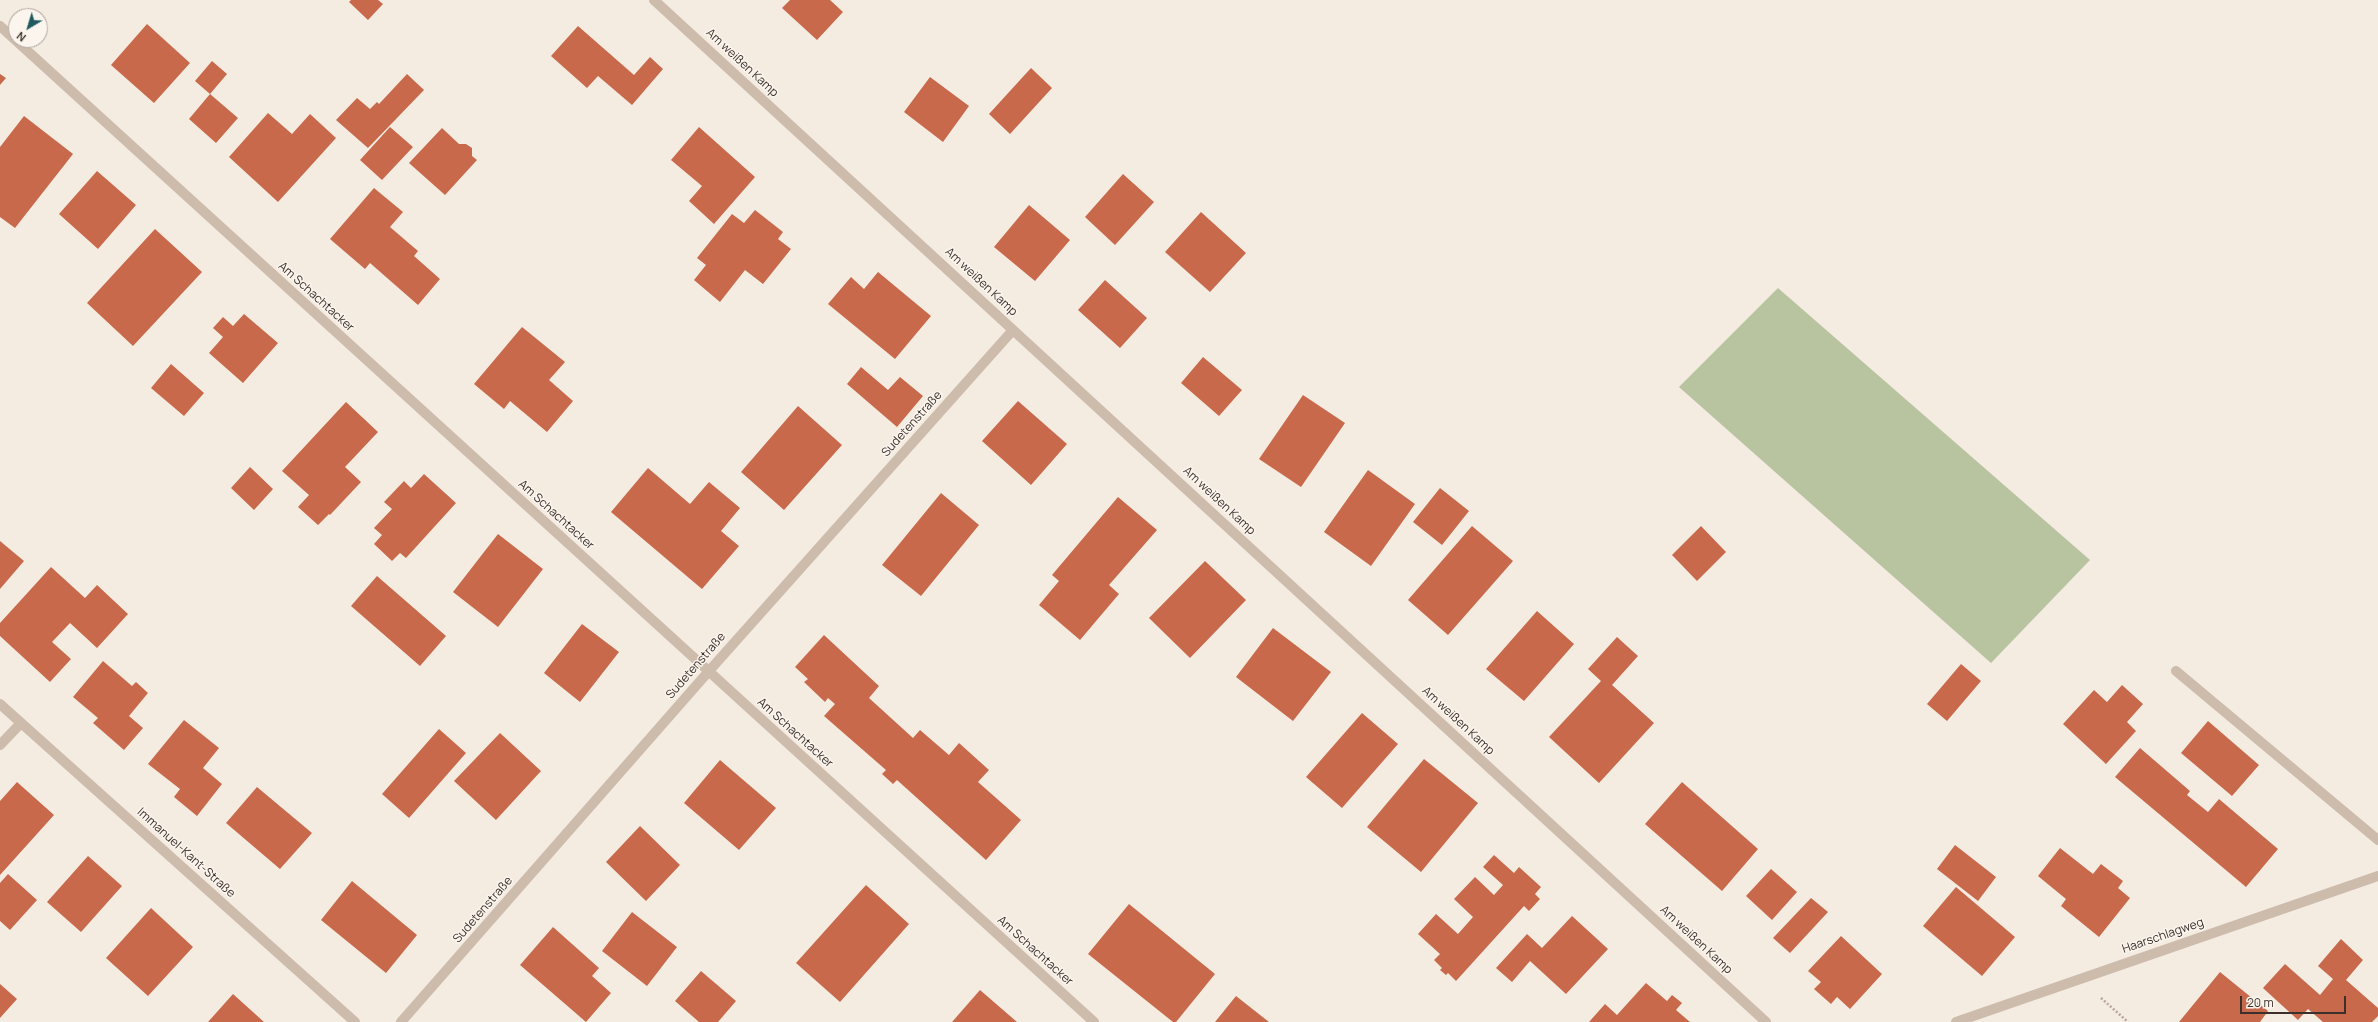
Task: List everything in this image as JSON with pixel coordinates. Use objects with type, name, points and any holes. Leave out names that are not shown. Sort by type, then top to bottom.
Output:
[{"type":"street","name":"Am weißen Kamp","points":[[654,0],[1766,1022]]},
{"type":"street","name":"Am Schachtacker","points":[[0,26],[1094,1022]]},
{"type":"street","name":"Sudetenstraße","points":[[401,1022],[709,671],[1013,330]]},
{"type":"street","points":[[2176,672],[2378,840]]},
{"type":"street","name":"Immanuel-Kant-Straße","points":[[0,704],[355,1022]]},
{"type":"street","points":[[0,745],[21,723]]},
{"type":"street","name":"Haarschlagweg","points":[[1956,1022],[2378,876]]},
{"type":"path","points":[[2080,979],[2128,1022]]},
{"type":"green space","points":[[1778,288],[2090,560],[1991,663],[1679,387]]},
{"type":"building","points":[[351,0],[378,0],[383,4],[368,20],[349,2]]},
{"type":"building","points":[[790,0],[830,0],[843,12],[817,40],[782,8]]},
{"type":"building","points":[[147,24],[190,63],[154,103],[111,65]]},
{"type":"building","points":[[578,26],[634,75],[650,57],[663,69],[632,105],[598,76],[587,88],[551,56]]},
{"type":"building","points":[[212,61],[227,74],[210,94],[195,81]]},
{"type":"building","points":[[1031,68],[1052,88],[1010,134],[989,114]]},
{"type":"building","points":[[0,74],[6,78],[0,85]]},
{"type":"building","points":[[407,74],[424,90],[368,148],[336,120],[357,98],[370,109],[377,102],[379,104]]},
{"type":"building","points":[[930,77],[969,106],[943,142],[904,112]]},
{"type":"building","points":[[210,94],[238,118],[216,143],[189,119]]},
{"type":"building","points":[[268,113],[292,134],[310,114],[336,138],[278,202],[229,157]]},
{"type":"building","points":[[24,116],[73,154],[15,228],[0,217],[0,147]]},
{"type":"building","points":[[390,127],[413,147],[382,180],[360,160]]},
{"type":"building","points":[[699,127],[755,177],[714,224],[689,201],[702,186],[671,160]]},
{"type":"building","points":[[442,128],[459,144],[466,144],[472,148],[472,156],[477,160],[445,195],[409,163]]},
{"type":"building","points":[[97,171],[136,205],[98,249],[59,214]]},
{"type":"building","points":[[1123,174],[1154,202],[1115,245],[1085,217]]},
{"type":"building","points":[[374,188],[403,212],[390,227],[418,251],[414,256],[440,279],[418,305],[370,263],[365,269],[330,239]]},
{"type":"building","points":[[1029,205],[1070,240],[1035,281],[994,247]]},
{"type":"building","points":[[755,210],[783,232],[778,239],[791,249],[763,284],[745,270],[720,302],[694,280],[706,265],[697,258],[732,214],[744,223]]},
{"type":"building","points":[[1201,212],[1246,253],[1210,292],[1165,252]]},
{"type":"building","points":[[155,229],[202,272],[133,346],[87,303]]},
{"type":"building","points":[[878,272],[931,316],[895,359],[828,304],[851,277],[864,289]]},
{"type":"building","points":[[1105,280],[1147,318],[1120,348],[1078,310]]},
{"type":"building","points":[[244,314],[278,343],[243,383],[209,353],[223,337],[213,328],[223,317],[233,326]]},
{"type":"building","points":[[522,327],[565,362],[549,380],[573,401],[547,432],[510,401],[504,409],[474,384]]},
{"type":"building","points":[[1203,357],[1242,390],[1219,416],[1181,383]]},
{"type":"building","points":[[171,364],[204,393],[184,416],[151,388]]},
{"type":"building","points":[[861,367],[888,390],[900,377],[923,396],[897,427],[847,384]]},
{"type":"building","points":[[1303,395],[1345,423],[1301,487],[1259,459]]},
{"type":"building","points":[[1018,401],[1067,444],[1031,485],[982,441]]},
{"type":"building","points":[[346,402],[378,432],[345,467],[361,482],[330,515],[329,514],[318,525],[298,507],[309,495],[282,471]]},
{"type":"building","points":[[798,406],[842,445],[784,510],[741,472]]},
{"type":"building","points":[[250,467],[273,489],[254,510],[231,488]]},
{"type":"building","points":[[648,468],[690,504],[709,482],[740,508],[721,531],[739,546],[702,589],[611,512]]},
{"type":"building","points":[[1368,470],[1415,504],[1371,566],[1324,532]]},
{"type":"building","points":[[424,474],[456,503],[406,558],[400,553],[392,561],[374,544],[382,535],[374,528],[392,509],[384,502],[404,481],[411,488]]},
{"type":"building","points":[[1440,488],[1469,511],[1442,545],[1413,522]]},
{"type":"building","points":[[941,493],[979,525],[921,596],[882,565]]},
{"type":"building","points":[[1118,497],[1157,530],[1109,585],[1119,594],[1080,640],[1039,605],[1059,581],[1052,575]]},
{"type":"building","points":[[1472,526],[1513,561],[1448,635],[1408,600]]},
{"type":"building","points":[[1701,526],[1726,552],[1697,581],[1672,555]]},
{"type":"building","points":[[498,534],[543,569],[498,627],[453,592]]},
{"type":"building","points":[[0,541],[24,561],[0,589]]},
{"type":"building","points":[[1205,561],[1246,600],[1190,658],[1149,618]]},
{"type":"building","points":[[51,567],[85,598],[97,585],[128,614],[97,648],[70,623],[52,642],[71,659],[50,682],[0,636],[0,623]]},
{"type":"building","points":[[377,576],[446,636],[420,666],[351,606]]},
{"type":"building","points":[[1537,611],[1574,644],[1524,701],[1486,669]]},
{"type":"building","points":[[582,624],[619,652],[580,702],[544,673]]},
{"type":"building","points":[[1273,628],[1331,672],[1293,721],[1236,677]]},
{"type":"building","points":[[824,635],[879,686],[869,698],[913,738],[920,730],[949,755],[959,743],[989,770],[978,782],[1021,820],[986,860],[897,780],[893,784],[882,774],[886,770],[824,716],[835,704],[828,698],[825,702],[804,682],[808,679],[795,667]]},
{"type":"building","points":[[1617,637],[1638,656],[1612,685],[1654,723],[1599,783],[1549,737],[1601,681],[1588,669]]},
{"type":"building","points":[[103,661],[132,686],[136,682],[148,693],[129,716],[143,728],[124,750],[93,723],[98,718],[73,697]]},
{"type":"building","points":[[1961,664],[1981,681],[1947,721],[1927,704]]},
{"type":"building","points":[[2122,685],[2143,704],[2127,722],[2136,731],[2106,764],[2063,724],[2094,690],[2107,702]]},
{"type":"building","points":[[1362,713],[1398,744],[1342,808],[1306,777]]},
{"type":"building","points":[[184,720],[219,748],[203,768],[222,784],[197,816],[174,797],[180,789],[148,764]]},
{"type":"building","points":[[2208,721],[2259,765],[2232,796],[2181,753]]},
{"type":"building","points":[[439,729],[466,753],[409,818],[382,794]]},
{"type":"building","points":[[500,733],[541,771],[496,820],[454,781]]},
{"type":"building","points":[[2140,748],[2190,791],[2187,795],[2208,812],[2219,799],[2278,849],[2246,887],[2115,777]]},
{"type":"building","points":[[1424,759],[1478,803],[1421,872],[1367,827]]},
{"type":"building","points":[[720,760],[776,808],[739,850],[684,803]]},
{"type":"building","points":[[17,782],[54,815],[0,875],[0,801]]},
{"type":"building","points":[[1682,782],[1758,849],[1722,891],[1645,824]]},
{"type":"building","points":[[257,787],[312,833],[280,869],[226,823]]},
{"type":"building","points":[[640,826],[680,865],[646,901],[606,862]]},
{"type":"building","points":[[1955,845],[1996,877],[1978,901],[1937,869]]},
{"type":"building","points":[[2060,848],[2093,874],[2101,864],[2123,881],[2118,888],[2130,898],[2099,937],[2061,906],[2066,899],[2038,876]]},
{"type":"building","points":[[1494,855],[1514,873],[1519,867],[1541,887],[1535,894],[1540,899],[1529,911],[1524,906],[1456,981],[1448,973],[1446,975],[1440,970],[1442,968],[1434,960],[1440,954],[1418,934],[1436,914],[1458,934],[1473,917],[1454,899],[1475,877],[1494,895],[1503,885],[1483,867]]},
{"type":"building","points":[[88,856],[122,886],[81,932],[47,902]]},
{"type":"building","points":[[1771,869],[1797,892],[1772,920],[1746,896]]},
{"type":"building","points":[[8,874],[37,900],[10,930],[0,921],[0,883]]},
{"type":"building","points":[[352,881],[417,935],[386,973],[321,920]]},
{"type":"building","points":[[866,885],[909,924],[840,1002],[796,963]]},
{"type":"building","points":[[1956,887],[2015,937],[1982,976],[1923,926]]},
{"type":"building","points":[[1811,898],[1828,912],[1790,953],[1773,938]]},
{"type":"building","points":[[1129,904],[1215,974],[1176,1022],[1173,1022],[1088,954]]},
{"type":"building","points":[[151,908],[193,947],[148,996],[106,958]]},
{"type":"building","points":[[632,912],[677,947],[647,986],[602,951]]},
{"type":"building","points":[[1572,916],[1608,949],[1566,994],[1530,961],[1512,982],[1496,968],[1527,934],[1542,948]]},
{"type":"building","points":[[553,927],[599,968],[592,976],[611,993],[586,1022],[520,965]]},
{"type":"building","points":[[1841,936],[1882,974],[1850,1009],[1837,997],[1831,1004],[1814,989],[1821,982],[1808,971]]},
{"type":"building","points":[[2341,939],[2363,960],[2346,980],[2378,1008],[2378,1016],[2372,1022],[2323,1022],[2308,1009],[2298,1020],[2263,988],[2285,964],[2320,995],[2333,979],[2318,966]]},
{"type":"building","points":[[701,971],[736,1001],[718,1022],[699,1022],[675,1001]]},
{"type":"building","points":[[2220,972],[2268,1011],[2260,1022],[2179,1022]]},
{"type":"building","points":[[1646,983],[1667,1001],[1672,995],[1682,1003],[1676,1010],[1690,1022],[1589,1022],[1605,1004],[1617,1015]]},
{"type":"building","points":[[0,984],[17,999],[0,1018]]},
{"type":"building","points":[[980,990],[1017,1022],[952,1022]]},
{"type":"building","points":[[233,994],[264,1022],[208,1022]]},
{"type":"building","points":[[1236,996],[1269,1022],[1215,1022]]}]
